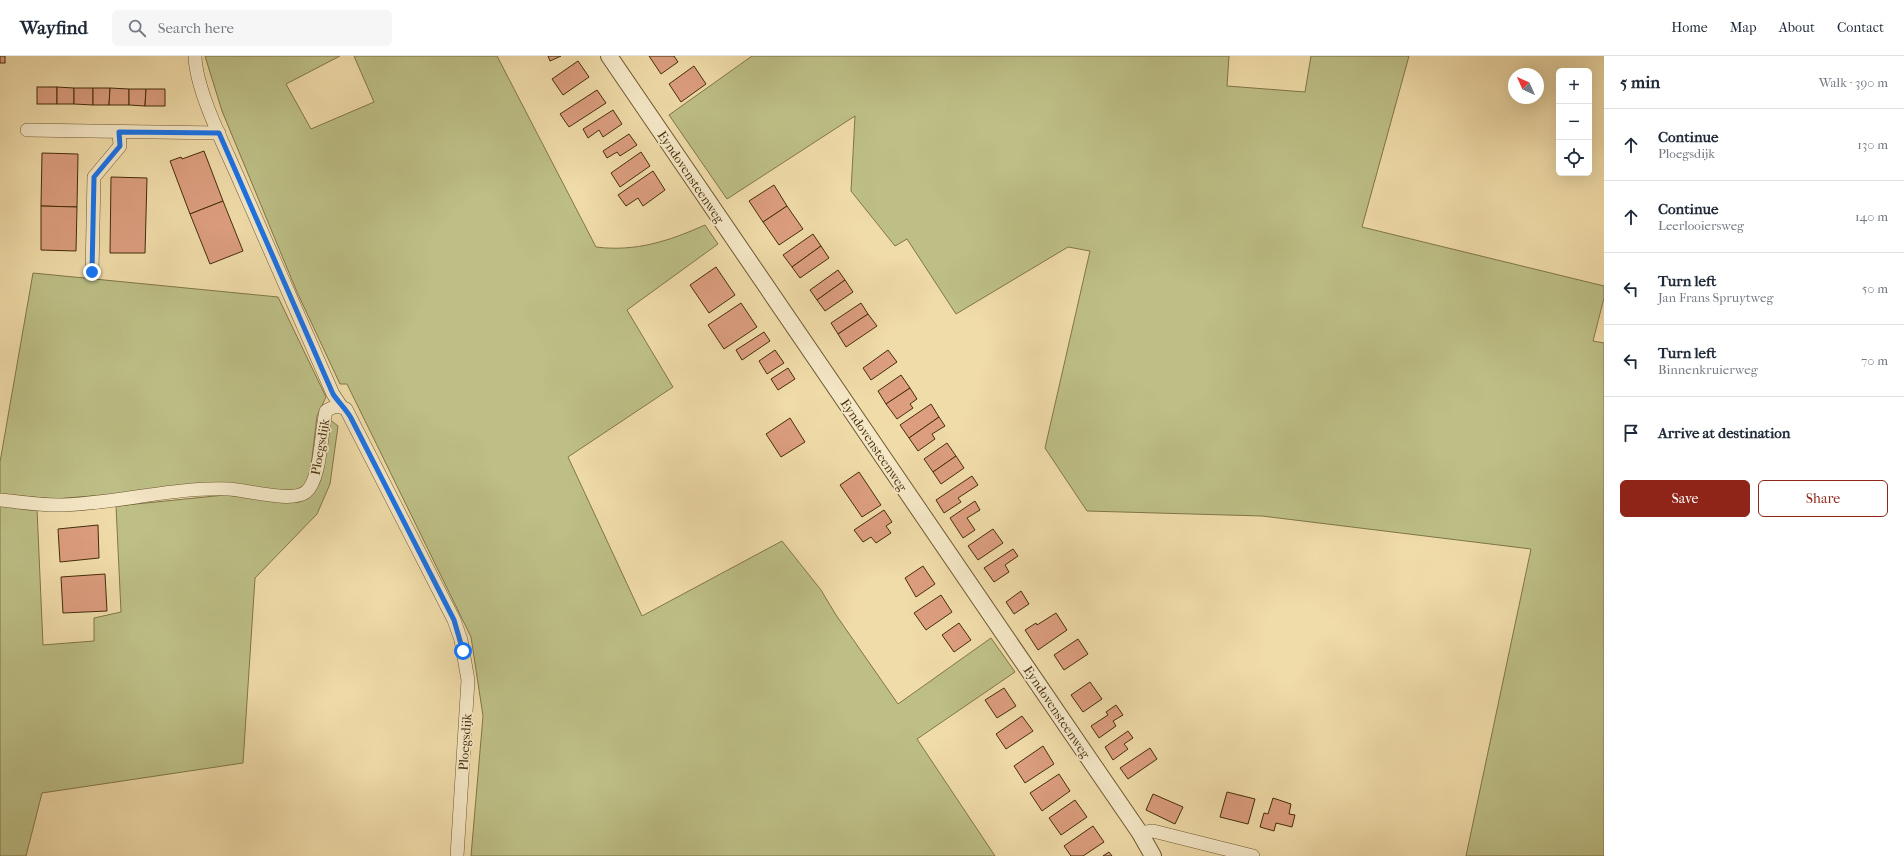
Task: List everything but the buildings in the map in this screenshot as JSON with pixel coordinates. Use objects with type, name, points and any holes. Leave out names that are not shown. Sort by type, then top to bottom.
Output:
[{"type":"street","points":[[195,56],[200,83],[219,133],[333,394],[341,406]]},
{"type":"street","name":"Eyndovensteenweg","points":[[609,56],[1140,833],[1153,856]]},
{"type":"street","points":[[27,130],[219,133]]},
{"type":"street","points":[[92,272],[94,177],[120,146],[119,132]]},
{"type":"street","name":"Ploegsdijk","points":[[0,500],[62,505],[101,502],[154,494],[229,489],[285,496],[298,495],[306,492],[317,476],[323,423],[326,411],[334,406],[341,406],[346,410],[351,418],[454,620],[461,640],[468,680],[457,856]]},
{"type":"street","points":[[1140,833],[1153,831],[1253,856]]},
{"type":"green space","points":[[205,56],[340,56],[286,84],[311,129],[374,102],[354,56],[497,56],[596,247],[625,248],[652,244],[678,236],[705,225],[718,244],[627,310],[673,387],[568,457],[642,616],[782,541],[821,590],[836,615],[898,704],[991,638],[1015,672],[917,739],[995,856],[471,856],[483,716],[471,637],[347,384],[340,384],[297,292],[222,111]]},
{"type":"green space","points":[[752,56],[1229,56],[1227,86],[1305,92],[1311,56],[1409,56],[1362,227],[1604,286],[1604,298],[1593,341],[1604,343],[1604,856],[1466,856],[1531,549],[1262,516],[1087,511],[1045,448],[1090,251],[1068,247],[956,314],[907,239],[895,246],[851,191],[855,116],[727,199],[669,115]]},
{"type":"green space","points":[[33,273],[278,297],[326,397],[317,416],[310,475],[305,485],[296,490],[117,494],[54,499],[0,494],[0,462]]},
{"type":"green space","points":[[329,419],[338,426],[330,484],[317,514],[255,578],[243,763],[42,793],[26,856],[0,856],[0,506],[37,509],[43,645],[94,641],[94,618],[121,612],[116,506],[225,495],[299,502]]},
{"type":"route","points":[[92,272],[94,177],[120,146],[119,132],[219,133],[333,394],[351,418],[454,620],[463,651]]}]
